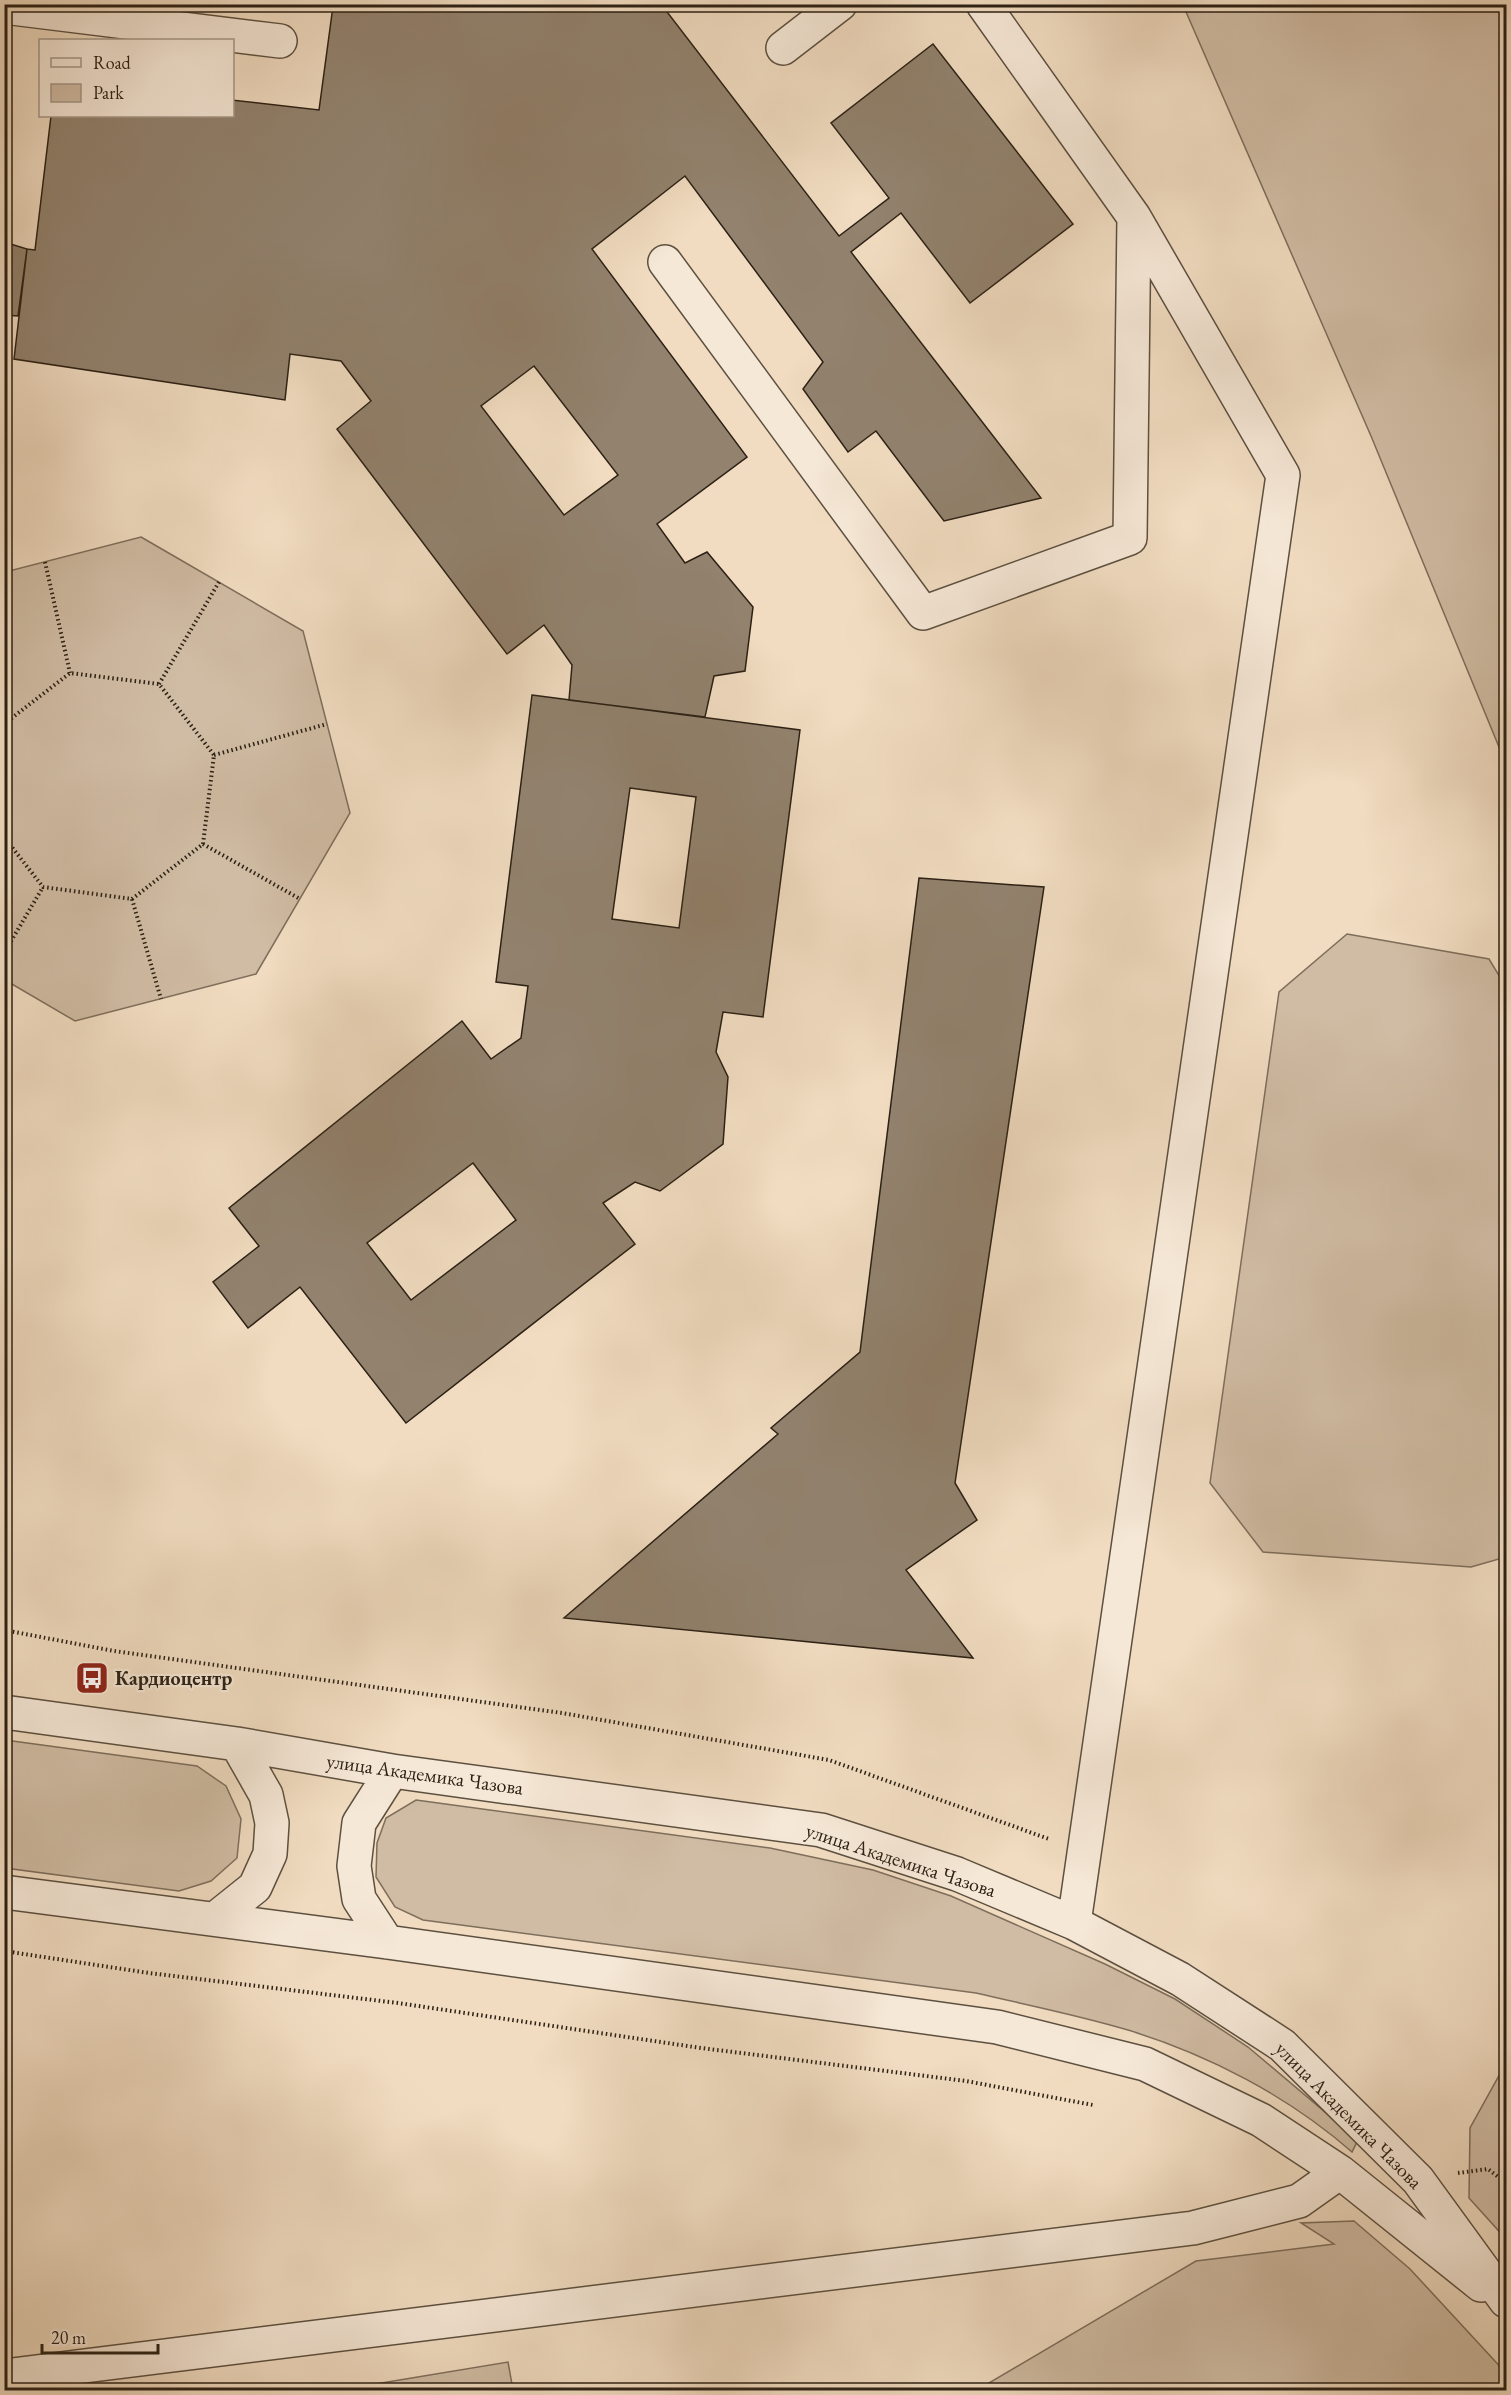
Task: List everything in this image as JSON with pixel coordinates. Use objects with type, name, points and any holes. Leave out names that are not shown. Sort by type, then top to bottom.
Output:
[{"type":"street","points":[[783,48],[840,4]]},
{"type":"street","points":[[983,4],[1134,217],[1283,475],[1074,1923]]},
{"type":"street","points":[[4,7],[280,42]]},
{"type":"street","points":[[665,262],[923,613],[1130,538],[1134,217]]},
{"type":"street","name":"улица Академика Чазова","points":[[4,1712],[237,1744],[392,1771],[821,1830],[957,1874],[1074,1923],[1180,1979],[1282,2045],[1418,2180],[1506,2301]]},
{"type":"street","points":[[215,1919],[255,1887],[270,1854],[272,1823],[266,1795],[237,1744]]},
{"type":"street","points":[[387,1942],[359,1899],[354,1866],[359,1823],[392,1771]]},
{"type":"street","name":"улица Академика Чазова","points":[[4,1892],[387,1942],[997,2027],[1145,2064],[1261,2121],[1340,2172],[1506,2306]]},
{"type":"street","points":[[4,2376],[1193,2228],[1299,2201],[1340,2172]]},
{"type":"path","points":[[45,562],[70,673]]},
{"type":"path","points":[[159,684],[219,582]]},
{"type":"path","points":[[4,723],[70,673],[159,684],[214,755],[203,844],[132,899],[43,887],[4,837]]},
{"type":"path","points":[[214,755],[327,724]]},
{"type":"path","points":[[203,844],[300,899]]},
{"type":"path","points":[[4,953],[43,887]]},
{"type":"path","points":[[132,899],[161,999]]},
{"type":"path","points":[[4,1630],[114,1651],[562,1713],[829,1760],[1085,1852]]},
{"type":"path","points":[[4,1951],[465,2012],[701,2048],[966,2081],[1093,2105]]},
{"type":"path","points":[[1488,2169],[1506,2183]]},
{"type":"green space","points":[[1183,5],[1506,5],[1506,764],[1371,436]]},
{"type":"green space","points":[[141,537],[303,631],[350,813],[256,974],[75,1021],[5,980],[5,572]]},
{"type":"green space","points":[[1347,934],[1489,959],[1506,987],[1506,1557],[1471,1567],[1263,1552],[1210,1483],[1279,992]]},
{"type":"green space","points":[[5,1740],[197,1766],[226,1786],[241,1819],[237,1858],[211,1881],[179,1891],[5,1868]]},
{"type":"green space","points":[[416,1800],[770,1848],[873,1870],[951,1896],[1105,1964],[1175,1999],[1248,2047],[1358,2140],[1352,2152],[1274,2095],[1188,2052],[1128,2030],[1052,2010],[976,1993],[423,1920],[395,1907],[376,1877],[377,1843],[386,1818]]},
{"type":"green space","points":[[1506,2063],[1506,2239],[1469,2198],[1470,2128]]},
{"type":"green space","points":[[1354,2221],[1410,2269],[1506,2373],[1506,2390],[977,2390],[1196,2261],[1334,2244],[1301,2223]]},
{"type":"green space","points":[[508,2362],[513,2390],[339,2390]]},
{"type":"building","points":[[322,4],[661,4],[839,236],[889,198],[831,123],[933,44],[1073,224],[970,303],[901,213],[851,252],[1041,498],[944,521],[876,431],[848,452],[803,389],[823,362],[685,176],[592,249],[747,457],[657,524],[685,563],[707,552],[753,607],[745,671],[714,676],[705,717],[569,700],[572,665],[544,625],[507,654],[337,429],[371,401],[341,361],[290,354],[285,400],[14,359],[27,249],[35,250],[51,117],[234,117],[234,100],[319,110],[333,6]],"holes":[[[534,366],[618,475],[564,515],[481,406]]]},
{"type":"building","points":[[4,242],[27,249],[18,316],[4,315]]},
{"type":"building","points":[[532,695],[800,730],[763,1017],[723,1012],[716,1052],[728,1077],[723,1144],[660,1191],[635,1182],[603,1203],[635,1244],[406,1423],[300,1287],[248,1328],[213,1282],[259,1246],[229,1208],[462,1021],[491,1059],[521,1038],[528,986],[496,982]],"holes":[[[630,788],[696,797],[679,928],[612,919]],[[473,1163],[516,1220],[411,1300],[367,1243]]]},
{"type":"building","points":[[919,878],[1044,887],[955,1483],[977,1520],[906,1570],[973,1658],[564,1618],[778,1434],[771,1428],[860,1352]]},
{"type":"place","name":"Кардиоцентр","points":[[92,1678]]}]
